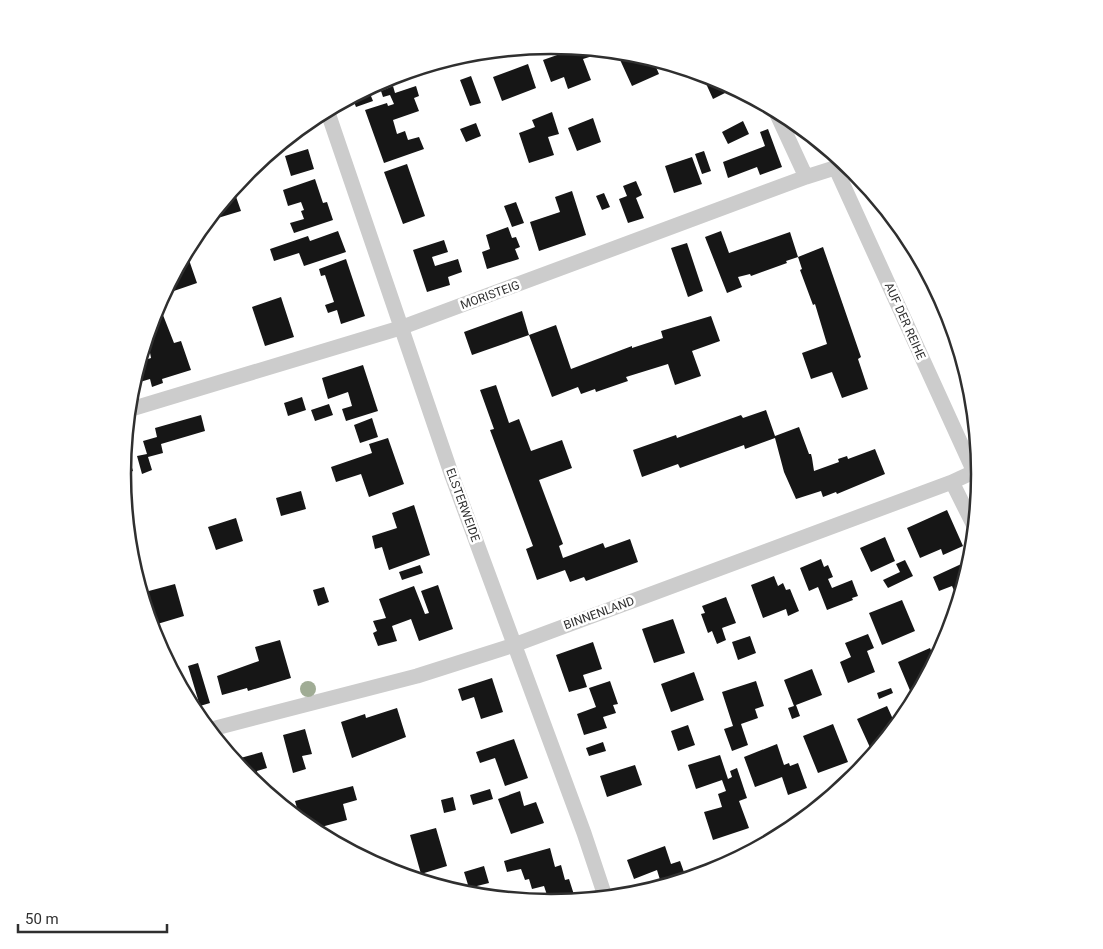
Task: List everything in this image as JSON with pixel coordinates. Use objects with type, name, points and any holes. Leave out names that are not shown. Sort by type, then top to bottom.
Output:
[{"type":"street","name":"ELSTERWEIDE","points":[[329,118],[400,328],[584,833],[604,892]]},
{"type":"street","points":[[782,123],[806,177]]},
{"type":"street","name":"MORISTEIG","points":[[136,408],[400,328],[806,177],[839,168]]},
{"type":"street","name":"AUF DER REIHE","points":[[845,173],[971,458]]},
{"type":"street","name":"BINNENLAND","points":[[216,728],[417,676],[514,644],[972,473]]},
{"type":"street","points":[[952,482],[970,518]]},
{"type":"building","points":[[559,54],[592,56],[583,59],[591,80],[568,89],[564,77],[551,82],[543,60]]},
{"type":"building","points":[[620,59],[656,67],[659,74],[632,86]]},
{"type":"building","points":[[528,64],[536,88],[502,101],[493,77]]},
{"type":"building","points":[[471,76],[481,103],[470,106],[460,80]]},
{"type":"building","points":[[706,83],[727,92],[713,99]]},
{"type":"building","points":[[393,86],[395,93],[416,86],[419,96],[414,98],[419,111],[393,120],[397,134],[405,131],[408,140],[419,137],[424,149],[384,163],[365,110],[387,103],[388,106],[394,104],[390,95],[383,97],[381,91]]},
{"type":"building","points":[[370,95],[373,101],[356,107],[354,103]]},
{"type":"building","points":[[552,112],[559,134],[548,137],[554,155],[529,163],[519,133],[535,127],[532,120]]},
{"type":"building","points":[[593,118],[601,142],[577,151],[568,128]]},
{"type":"building","points":[[743,121],[749,134],[728,144],[722,132]]},
{"type":"building","points":[[476,123],[481,136],[466,142],[460,129]]},
{"type":"building","points":[[768,129],[782,167],[760,175],[757,167],[728,178],[723,162],[765,146],[760,132]]},
{"type":"building","points":[[308,149],[314,169],[291,176],[285,156]]},
{"type":"building","points":[[704,151],[711,171],[702,174],[695,154]]},
{"type":"building","points":[[692,157],[702,184],[674,193],[665,166]]},
{"type":"building","points":[[407,164],[425,216],[403,224],[384,172]]},
{"type":"building","points":[[315,179],[323,203],[327,202],[333,220],[294,233],[290,223],[304,219],[301,211],[304,210],[301,202],[288,206],[283,190]]},
{"type":"building","points":[[636,181],[642,195],[636,198],[644,218],[628,223],[619,199],[627,196],[623,186]]},
{"type":"building","points":[[572,191],[586,235],[539,251],[530,222],[560,212],[555,197]]},
{"type":"building","points":[[604,193],[610,207],[602,210],[596,196]]},
{"type":"building","points":[[236,196],[241,211],[218,218]]},
{"type":"building","points":[[516,202],[524,223],[512,227],[504,206]]},
{"type":"building","points":[[508,227],[512,238],[516,237],[520,247],[515,249],[519,259],[487,269],[482,252],[490,249],[486,235]]},
{"type":"building","points":[[338,231],[346,252],[304,266],[299,253],[274,261],[270,249],[308,236],[310,241]]},
{"type":"building","points":[[721,231],[729,253],[790,232],[798,257],[751,276],[750,274],[738,277],[742,287],[727,293],[705,237]]},
{"type":"building","points":[[444,240],[448,252],[432,257],[435,266],[458,259],[462,272],[448,277],[450,285],[427,292],[413,250]]},
{"type":"building","points":[[687,243],[703,291],[688,297],[671,248]]},
{"type":"building","points":[[823,247],[861,357],[858,359],[868,389],[842,398],[832,372],[811,379],[802,353],[827,344],[815,304],[813,305],[800,270],[802,269],[798,257]]},
{"type":"building","points":[[346,259],[365,316],[341,324],[337,310],[328,313],[325,305],[334,302],[325,275],[321,276],[319,269]]},
{"type":"building","points":[[189,261],[197,283],[172,291]]},
{"type":"building","points":[[281,297],[294,337],[265,346],[252,307]]},
{"type":"building","points":[[522,311],[529,335],[472,355],[464,332]]},
{"type":"building","points":[[162,315],[174,343],[181,341],[191,370],[162,379],[163,383],[152,387],[150,379],[141,382],[147,359],[151,358],[150,351]]},
{"type":"building","points":[[711,316],[720,341],[692,351],[701,376],[675,385],[668,364],[626,377],[628,381],[596,392],[595,389],[581,394],[578,387],[552,397],[529,335],[556,325],[571,369],[632,346],[632,348],[663,338],[661,331]]},
{"type":"building","points":[[363,365],[378,411],[346,421],[342,409],[352,406],[348,392],[328,399],[322,378]]},
{"type":"building","points":[[496,385],[509,423],[519,419],[531,451],[562,440],[572,468],[539,480],[563,544],[559,546],[563,558],[603,543],[605,548],[630,539],[638,562],[586,581],[584,577],[570,582],[565,570],[537,580],[526,549],[533,546],[490,430],[494,429],[480,390]]},
{"type":"building","points":[[302,397],[306,410],[288,416],[284,403]]},
{"type":"building","points":[[329,404],[333,415],[315,421],[311,410]]},
{"type":"building","points":[[766,410],[775,436],[799,427],[809,454],[811,454],[814,471],[839,462],[838,459],[847,456],[848,459],[875,449],[885,474],[837,494],[836,492],[823,497],[821,491],[796,499],[784,472],[775,438],[745,449],[744,445],[680,468],[678,464],[642,477],[633,450],[676,435],[677,438],[741,415],[743,418]]},
{"type":"building","points":[[201,415],[205,431],[161,444],[163,453],[148,457],[152,470],[142,474],[137,456],[147,454],[143,441],[157,437],[155,428]]},
{"type":"building","points":[[372,418],[378,437],[360,443],[354,425]]},
{"type":"building","points":[[388,438],[404,484],[369,497],[361,474],[336,482],[331,467],[372,453],[369,444]]},
{"type":"building","points":[[301,491],[306,509],[281,516],[276,498]]},
{"type":"building","points":[[414,505],[430,555],[389,570],[382,547],[375,549],[372,536],[397,528],[392,513]]},
{"type":"building","points":[[947,510],[963,546],[943,555],[941,549],[920,558],[907,528]]},
{"type":"building","points":[[236,518],[243,541],[216,550],[208,527]]},
{"type":"building","points":[[885,537],[895,561],[871,572],[860,548]]},
{"type":"building","points":[[821,559],[824,567],[828,565],[833,577],[828,579],[832,588],[852,580],[858,596],[852,598],[853,600],[827,610],[818,587],[809,591],[800,568]]},
{"type":"building","points":[[905,560],[913,576],[888,588],[883,580],[900,572],[896,564]]},
{"type":"building","points":[[963,563],[955,593],[952,586],[939,591],[933,577]]},
{"type":"building","points":[[420,565],[423,573],[402,580],[399,572]]},
{"type":"building","points":[[774,576],[778,586],[783,583],[786,590],[790,589],[799,611],[788,616],[786,609],[763,618],[751,585]]},
{"type":"building","points":[[175,584],[184,616],[158,624],[147,591]]},
{"type":"building","points":[[438,585],[453,629],[419,641],[411,619],[392,626],[397,641],[378,646],[373,633],[377,631],[373,621],[386,618],[379,599],[414,586],[425,614],[429,613],[421,591]]},
{"type":"building","points":[[324,587],[329,602],[318,606],[313,590]]},
{"type":"building","points":[[726,597],[736,623],[722,628],[726,640],[717,644],[712,631],[708,633],[701,614],[705,613],[702,606]]},
{"type":"building","points":[[902,600],[915,631],[882,645],[869,613]]},
{"type":"building","points":[[673,619],[685,653],[654,663],[642,629]]},
{"type":"building","points":[[868,634],[874,648],[867,651],[875,672],[848,683],[840,662],[851,657],[845,643]]},
{"type":"building","points":[[750,636],[756,653],[738,660],[732,642]]},
{"type":"building","points":[[280,640],[291,678],[248,691],[247,688],[222,695],[217,676],[259,661],[255,647]]},
{"type":"building","points":[[593,642],[602,669],[583,675],[587,687],[569,692],[556,655]]},
{"type":"building","points":[[930,648],[932,653],[911,693],[898,662]]},
{"type":"building","points":[[198,663],[210,703],[201,706],[199,704],[188,666]]},
{"type":"building","points":[[812,669],[822,695],[796,705],[800,716],[792,719],[788,708],[794,706],[784,680]]},
{"type":"building","points":[[694,672],[704,700],[671,712],[661,684]]},
{"type":"building","points":[[492,678],[503,712],[481,719],[474,697],[462,701],[458,689]]},
{"type":"building","points":[[610,681],[618,704],[613,705],[616,713],[603,717],[607,728],[584,735],[577,714],[596,707],[589,688]]},
{"type":"building","points":[[756,681],[764,706],[755,709],[758,718],[741,724],[748,745],[732,751],[724,729],[733,726],[722,692]]},
{"type":"building","points":[[891,688],[893,693],[879,699],[877,693]]},
{"type":"building","points":[[887,706],[893,719],[871,749],[857,719]]},
{"type":"building","points":[[397,708],[406,737],[352,758],[341,722],[365,714],[366,718]]},
{"type":"building","points":[[833,724],[848,762],[818,773],[803,736]]},
{"type":"building","points":[[688,725],[695,745],[678,751],[671,731]]},
{"type":"building","points":[[305,729],[312,754],[302,756],[306,769],[293,773],[283,735]]},
{"type":"building","points":[[514,739],[528,778],[505,786],[495,758],[480,763],[476,752]]},
{"type":"building","points":[[603,742],[606,751],[589,756],[586,748]]},
{"type":"building","points":[[777,744],[784,765],[789,763],[790,766],[798,763],[807,788],[788,795],[782,777],[755,787],[744,757]]},
{"type":"building","points":[[262,752],[267,768],[257,771],[258,775],[241,758]]},
{"type":"building","points":[[720,755],[728,779],[732,777],[730,771],[737,768],[747,798],[739,801],[749,828],[713,840],[704,812],[722,807],[718,794],[726,791],[722,780],[696,789],[688,765]]},
{"type":"building","points":[[635,765],[642,785],[607,797],[600,776]]},
{"type":"building","points":[[353,786],[357,800],[343,804],[347,820],[322,827],[297,810],[295,801]]},
{"type":"building","points":[[490,789],[493,799],[473,805],[470,795]]},
{"type":"building","points":[[520,791],[524,806],[536,802],[544,823],[511,834],[498,799]]},
{"type":"building","points":[[453,797],[456,810],[444,813],[441,800]]},
{"type":"building","points":[[436,828],[447,866],[421,874],[410,835]]},
{"type":"building","points":[[665,846],[671,864],[680,861],[685,874],[660,881],[657,870],[634,879],[627,860]]},
{"type":"building","points":[[550,848],[555,867],[561,865],[565,880],[569,879],[574,894],[547,895],[544,886],[532,889],[529,879],[525,880],[521,869],[507,872],[504,861]]},
{"type":"building","points":[[484,866],[489,883],[469,887],[464,872]]}]
